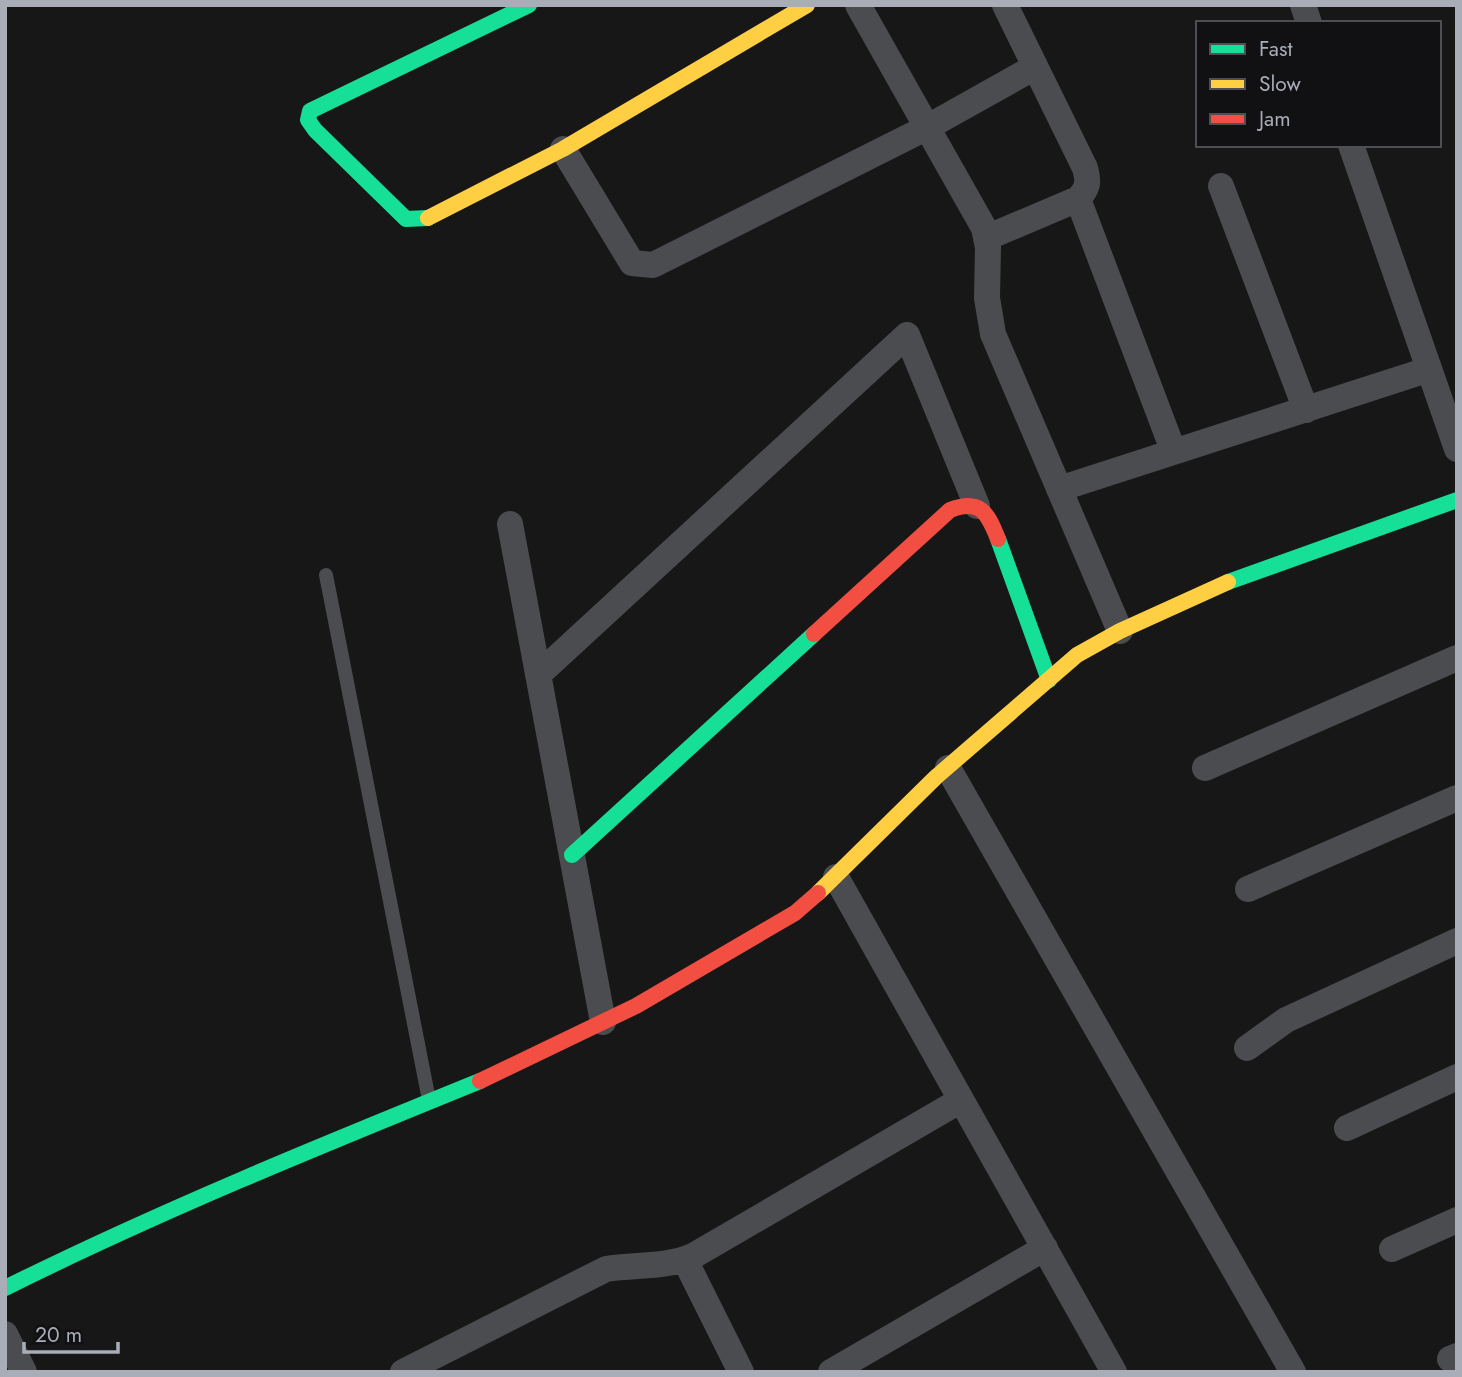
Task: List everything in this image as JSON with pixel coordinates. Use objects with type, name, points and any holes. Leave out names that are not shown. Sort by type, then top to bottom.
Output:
[{"type":"street","points":[[529,5],[310,111],[308,120],[406,219],[417,221],[429,218],[563,149],[807,5]]},
{"type":"street","points":[[858,5],[984,228],[987,298],[993,334],[1120,631]]},
{"type":"street","points":[[986,238],[1078,199],[1087,188],[1085,168],[1004,5]]},
{"type":"street","points":[[563,149],[632,263],[643,267],[653,265],[926,128],[1035,67]]},
{"type":"street","points":[[1351,147],[1457,449]]},
{"type":"street","points":[[1221,186],[1306,410]]},
{"type":"street","points":[[1078,199],[1172,450]]},
{"type":"street","points":[[538,675],[907,335],[977,506],[989,516],[1049,680]]},
{"type":"street","points":[[1059,489],[1172,450],[1427,370]]},
{"type":"street","points":[[5,1288],[75,1253],[300,1154],[490,1077],[636,1006],[795,913],[948,768],[1077,655],[1120,631],[1218,586],[1457,500]]},
{"type":"street","points":[[572,855],[950,510],[964,504],[977,506]]},
{"type":"street","points":[[510,524],[603,1022]]},
{"type":"street","points":[[1205,768],[1457,658]]},
{"type":"street","points":[[948,768],[1293,1372]]},
{"type":"street","points":[[1248,889],[1457,798]]},
{"type":"street","points":[[836,877],[1114,1372]]},
{"type":"street","points":[[1247,1048],[1286,1020],[1457,941]]},
{"type":"street","points":[[1347,1128],[1457,1077]]},
{"type":"street","points":[[403,1372],[606,1269],[631,1265],[664,1265],[685,1259],[961,1100]]},
{"type":"street","points":[[1392,1249],[1457,1220]]},
{"type":"street","points":[[831,1372],[1045,1248]]},
{"type":"street","points":[[685,1259],[741,1372]]},
{"type":"street","points":[[5,1334],[24,1372]]},
{"type":"lane","points":[[326,575],[429,1102]]},
{"type":"traffic: fast","points":[[428,218],[406,219],[315,130],[308,120],[310,111],[529,5]]},
{"type":"traffic: fast","points":[[1228,582],[1457,500]]},
{"type":"traffic: fast","points":[[998,539],[1049,680]]},
{"type":"traffic: fast","points":[[572,855],[814,634]]},
{"type":"traffic: fast","points":[[5,1288],[181,1206],[480,1081]]},
{"type":"traffic: slow","points":[[428,218],[563,149],[807,5]]},
{"type":"traffic: slow","points":[[818,893],[936,777],[1077,655],[1120,631],[1228,582]]},
{"type":"traffic: jam","points":[[814,634],[950,510],[976,507],[987,516],[998,539]]},
{"type":"traffic: jam","points":[[480,1081],[636,1006],[795,913],[818,893]]}]
